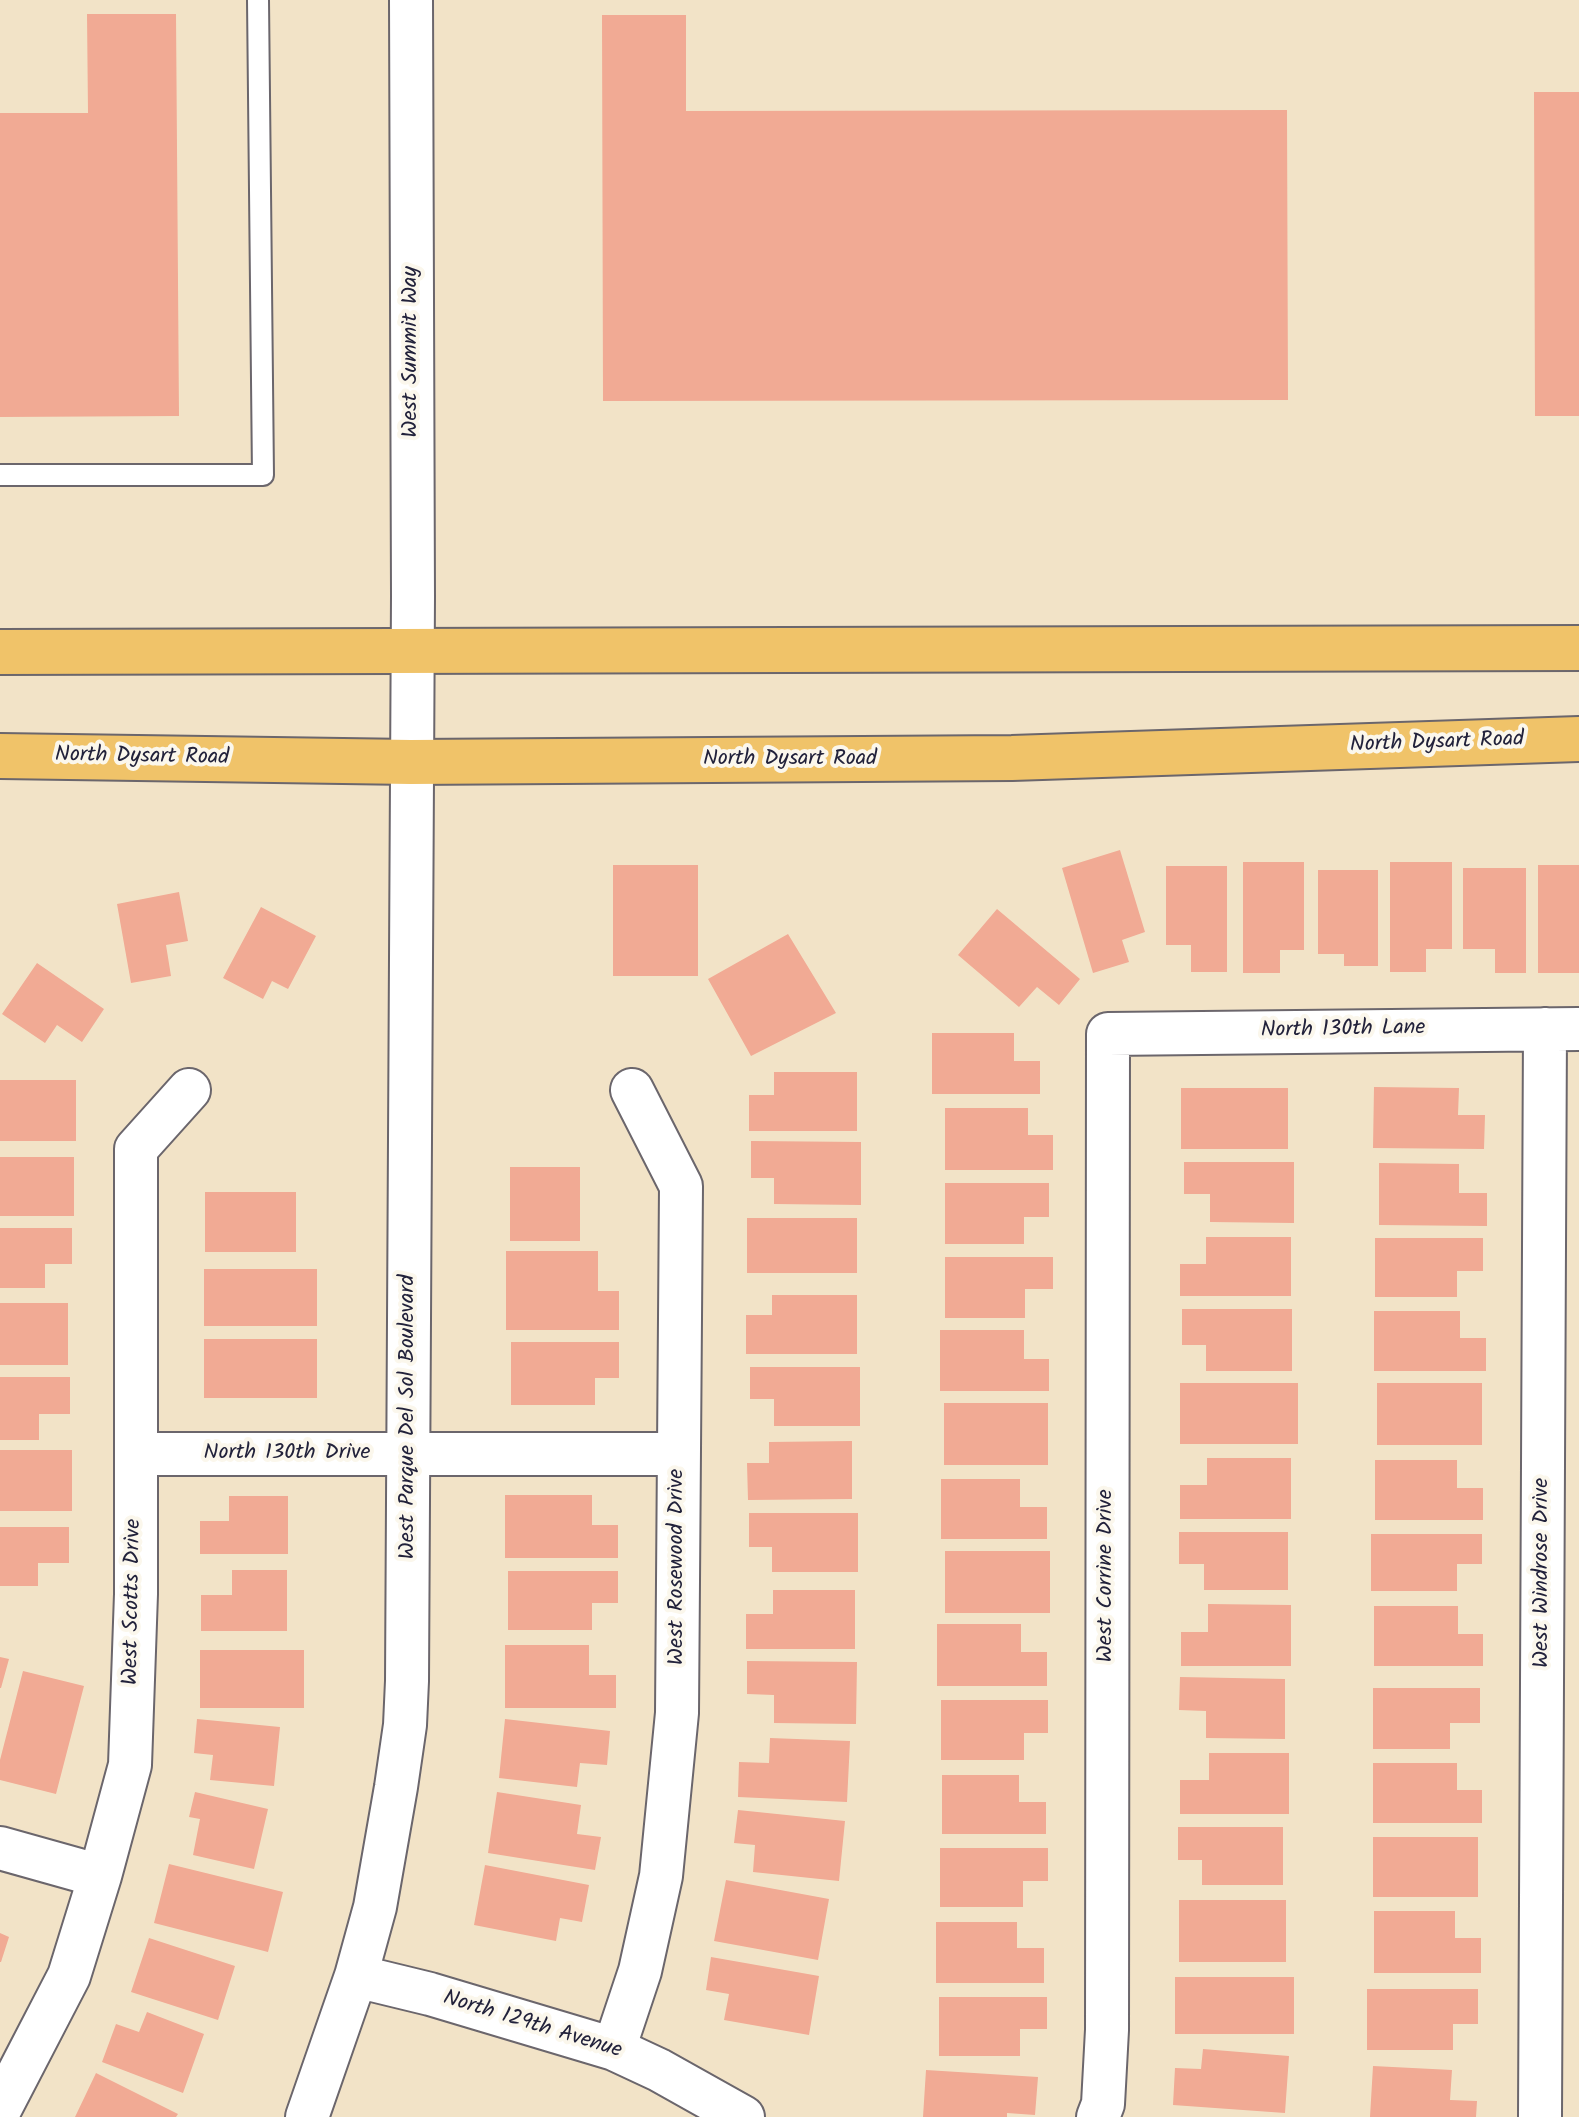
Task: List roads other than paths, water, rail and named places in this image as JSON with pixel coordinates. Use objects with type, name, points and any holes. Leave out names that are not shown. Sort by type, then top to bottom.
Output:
[{"type":"main road","points":[[0,652],[1579,648]]},
{"type":"main road","name":"North Dysart Road","points":[[0,756],[411,762],[1012,758],[1579,739]]},
{"type":"street","name":"West Summit Way","points":[[411,0],[411,704]]},
{"type":"street","name":"West Parque Del Sol Boulevard","points":[[307,2117],[356,1976],[375,1907],[405,1725],[410,1454],[411,704]]},
{"type":"street","name":"North 130th Lane","points":[[1108,1034],[1562,1029]]},
{"type":"street","name":"West Windrose Drive","points":[[1540,2117],[1562,1029]]},
{"type":"street","name":"West Corrine Drive","points":[[1098,2117],[1103,2104],[1107,2030],[1108,1034]]},
{"type":"street","name":"West Scotts Drive","points":[[0,2109],[69,1976],[130,1765],[136,1594],[136,1149],[189,1090]]},
{"type":"street","name":"West Rosewood Drive","points":[[614,2049],[640,1971],[661,1876],[677,1713],[681,1186],[632,1090]]},
{"type":"street","name":"North 130th Drive","points":[[136,1454],[678,1454]]},
{"type":"street","points":[[0,1848],[100,1876]]},
{"type":"street","name":"North 129th Avenue","points":[[356,1976],[430,1994],[614,2049],[659,2070],[743,2117]]},
{"type":"lane","points":[[0,475],[263,475],[258,0]]}]
